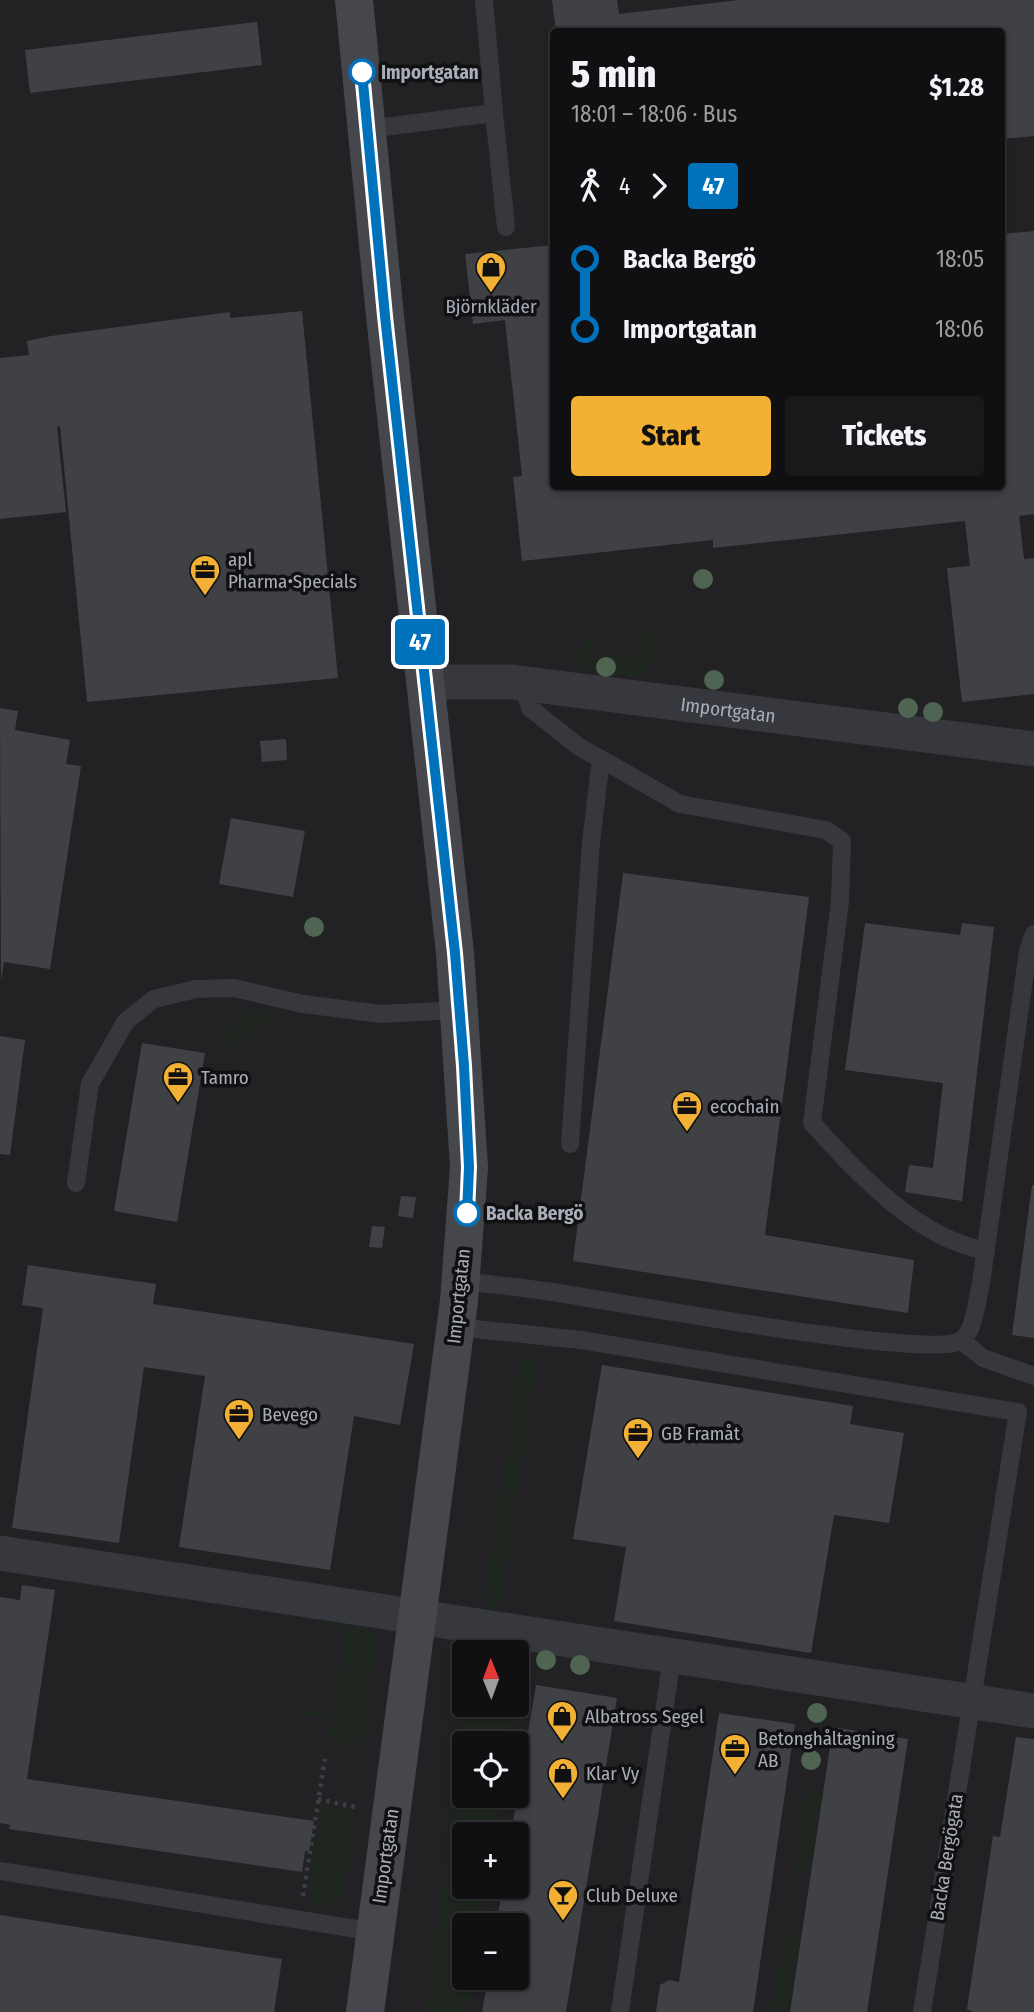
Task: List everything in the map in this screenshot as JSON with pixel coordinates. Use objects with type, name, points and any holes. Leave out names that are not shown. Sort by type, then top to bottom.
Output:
[{"type":"street","name":"Importgatan","points":[[354,0],[459,1010],[469,1167],[456,1327],[365,2012]]},
{"type":"street","name":"Importgatan","points":[[424,682],[523,684],[1034,749]]},
{"type":"street","points":[[0,1553],[1034,1711]]},
{"type":"lane","points":[[484,0],[506,228]]},
{"type":"lane","points":[[368,129],[494,113]]},
{"type":"lane","points":[[523,684],[530,708],[578,746],[680,804],[825,830],[842,841],[840,901],[812,1123],[874,1187],[936,1234],[964,1246],[986,1251]]},
{"type":"lane","points":[[569,1144],[591,842],[601,759]]},
{"type":"lane","points":[[461,1281],[542,1290],[858,1339],[947,1346],[962,1340],[970,1328],[986,1251],[1028,951],[1034,934]]},
{"type":"lane","points":[[76,1183],[90,1084],[126,1021],[154,999],[196,989],[234,988],[303,1004],[381,1014],[459,1010]]},
{"type":"lane","name":"Backa Bergögata","points":[[456,1327],[581,1340],[1018,1412],[922,2012]]},
{"type":"lane","points":[[962,1340],[983,1358],[1034,1376]]},
{"type":"lane","points":[[621,2012],[672,1657]]},
{"type":"lane","points":[[0,1871],[375,1932]]},
{"type":"path","points":[[302,1902],[325,1759]]},
{"type":"path","points":[[318,1799],[364,1809]]},
{"type":"shaded area","points":[[0,0],[1034,0],[1034,2012],[0,2012]]},
{"type":"shaded area","points":[[649,629],[657,635],[654,661],[638,677],[593,673],[581,667],[579,660],[582,640],[594,637],[597,658],[642,652],[639,631]]},
{"type":"shaded area","points":[[254,1008],[277,1014],[232,1051],[226,1031]]},
{"type":"shaded area","points":[[538,1356],[499,1611],[486,1609],[484,1593],[511,1429],[512,1391],[521,1358]]},
{"type":"shaded area","points":[[324,1618],[364,1625],[376,1637],[367,1727],[364,1740],[356,1745],[329,1742],[331,1718],[303,1714],[303,1709],[333,1713],[347,1626],[323,1623]]},
{"type":"shaded area","points":[[465,1717],[511,1717],[510,1731],[463,1731]]},
{"type":"shaded area","points":[[806,1789],[821,1790],[809,1873],[793,1871]]},
{"type":"shaded area","points":[[318,1805],[355,1810],[343,1896],[324,1907],[310,1903]]},
{"type":"shaded area","points":[[453,1808],[498,1808],[496,1822],[452,1822],[452,1899],[484,1899],[482,1913],[452,1913],[452,1990],[470,1990],[467,2012],[425,2012]]},
{"type":"shaded area","points":[[783,1936],[799,1936],[787,2012],[771,2012]]},
{"type":"building","points":[[552,0],[617,0],[619,14],[739,0],[1034,0],[1034,136],[1005,139],[1005,28],[556,28]]},
{"type":"building","points":[[257,22],[262,65],[30,93],[25,50]]},
{"type":"building","points":[[1034,231],[1034,514],[1019,516],[1024,559],[1034,558],[1034,694],[962,702],[947,568],[970,566],[965,521],[713,548],[713,540],[522,561],[513,477],[522,476],[505,320],[473,324],[465,254],[550,245],[550,490],[1005,490],[1005,234]]},
{"type":"building","points":[[302,311],[338,678],[87,702],[60,426],[57,427],[66,512],[0,519],[0,358],[29,355],[27,341],[51,336],[230,312],[230,318]]},
{"type":"building","points":[[0,708],[18,711],[15,730],[70,740],[66,764],[81,766],[50,969],[4,962],[1,981]]},
{"type":"building","points":[[286,739],[287,760],[262,762],[260,741]]},
{"type":"building","points":[[231,818],[305,831],[293,897],[219,884]]},
{"type":"building","points":[[623,873],[809,897],[765,1235],[914,1260],[908,1313],[573,1261]]},
{"type":"building","points":[[865,923],[960,935],[962,923],[994,927],[962,1201],[905,1192],[909,1165],[933,1168],[943,1083],[845,1070]]},
{"type":"building","points":[[0,1036],[25,1040],[10,1155],[0,1154]]},
{"type":"building","points":[[142,1043],[205,1053],[177,1222],[114,1211]]},
{"type":"building","points":[[1034,1185],[1034,1338],[1012,1335]]},
{"type":"building","points":[[401,1196],[416,1197],[413,1218],[398,1216]]},
{"type":"building","points":[[372,1226],[385,1227],[382,1248],[369,1247]]},
{"type":"building","points":[[28,1265],[156,1284],[153,1304],[414,1344],[400,1425],[354,1416],[330,1570],[179,1547],[205,1376],[144,1367],[119,1543],[12,1528],[43,1308],[22,1305]]},
{"type":"building","points":[[602,1365],[853,1406],[850,1424],[904,1433],[889,1523],[834,1515],[811,1653],[614,1621],[626,1547],[573,1539]]},
{"type":"building","points":[[22,1585],[55,1590],[27,1779],[314,1821],[309,1852],[305,1851],[302,1872],[9,1829],[10,1825],[0,1823],[0,1597],[20,1600]]},
{"type":"building","points":[[536,1685],[617,1698],[566,2012],[482,2012],[486,1990],[529,1990],[529,1913],[498,1913],[501,1899],[529,1899],[529,1822],[513,1822],[515,1808],[529,1808],[528,1731]]},
{"type":"building","points":[[719,1713],[795,1724],[753,2012],[656,2012],[660,1985],[669,1980],[679,1982]]},
{"type":"building","points":[[833,1727],[908,1739],[867,2012],[790,2012]]},
{"type":"building","points":[[1016,1737],[1034,1739],[1034,2012],[973,2012],[967,2009],[993,1836],[1000,1837]]},
{"type":"building","points":[[0,1915],[282,1959],[274,2012],[0,2012]]},
{"type":"bus line","name":"47","points":[[362,72],[385,316],[455,953],[469,1167],[467,1213]]},
{"type":"place","name":"Importgatan","points":[[362,72]]},
{"type":"place","name":"Björnkläder","points":[[491,294]]},
{"type":"place","name":"apl Pharma•Specials","points":[[205,597]]},
{"type":"place","name":"Tamro","points":[[178,1104]]},
{"type":"place","name":"ecochain","points":[[687,1133]]},
{"type":"place","name":"Backa Bergö","points":[[467,1213]]},
{"type":"place","name":"Bevego","points":[[239,1441]]},
{"type":"place","name":"GB Framåt","points":[[638,1460]]},
{"type":"place","name":"Albatross Segel","points":[[562,1743]]},
{"type":"place","name":"Betonghåltagning AB","points":[[735,1776]]},
{"type":"place","name":"Klar Vy","points":[[563,1800]]},
{"type":"place","name":"Club Deluxe","points":[[563,1922]]}]
